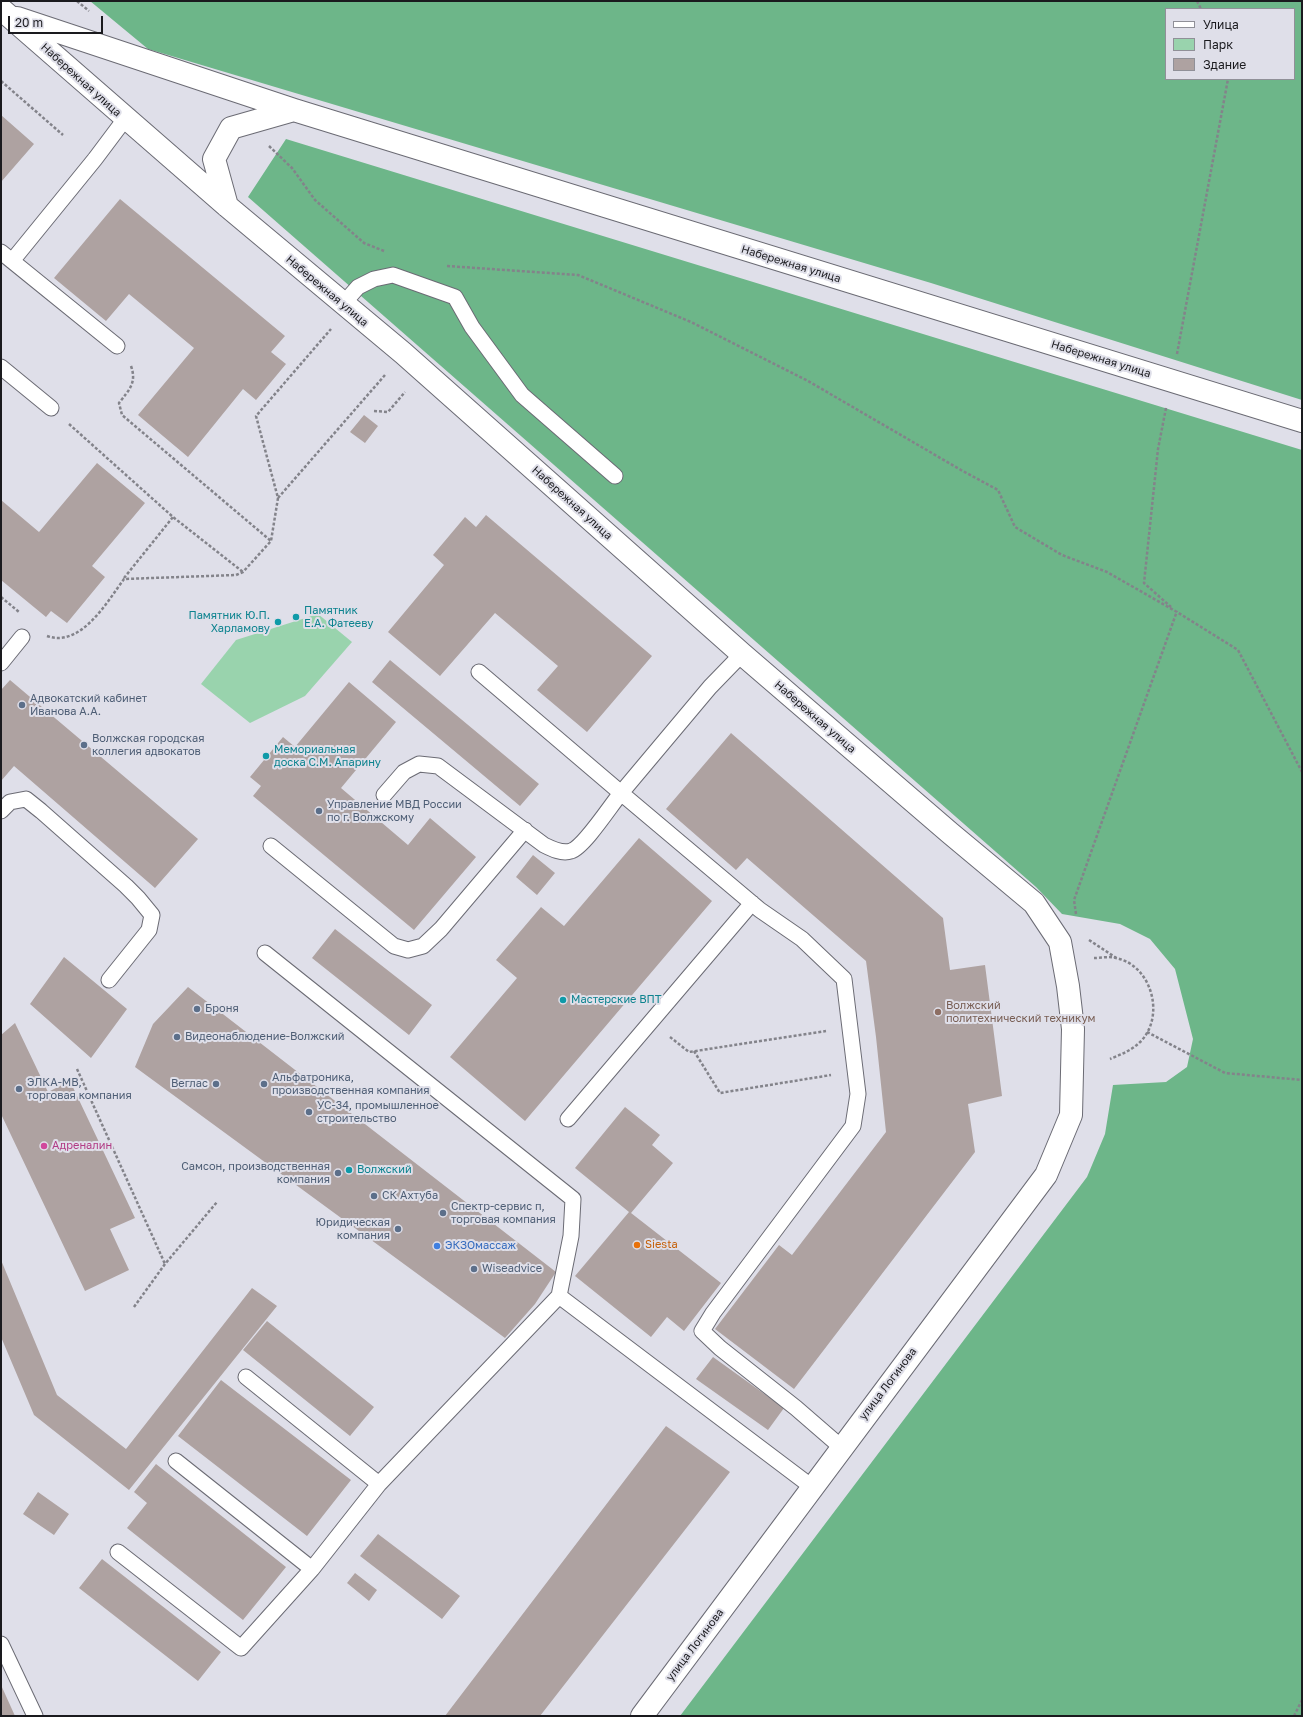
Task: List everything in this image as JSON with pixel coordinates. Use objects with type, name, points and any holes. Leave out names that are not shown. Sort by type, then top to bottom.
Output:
[{"type":"street","name":"Набережная улица","points":[[4,12],[294,110],[1302,421]]},
{"type":"street","name":"Набережная улица","points":[[4,12],[125,119],[403,353],[742,654],[950,833],[1034,903],[1060,942],[1068,986],[1073,1029]]},
{"type":"street","points":[[227,206],[214,160],[231,128],[294,110]]},
{"type":"street","name":"улица Логинова","points":[[642,1716],[841,1447],[1046,1175],[1071,1115],[1073,1029]]},
{"type":"lane","points":[[117,346],[7,257],[95,159],[125,119]]},
{"type":"lane","points":[[346,306],[358,286],[374,279],[393,275],[455,297],[472,327],[522,395],[615,476]]},
{"type":"lane","points":[[1,367],[51,408]]},
{"type":"lane","points":[[1,663],[22,637]]},
{"type":"lane","points":[[384,795],[404,772],[419,764],[438,766],[544,845],[558,851],[571,851],[582,844],[621,793],[710,687],[742,654]]},
{"type":"lane","points":[[479,672],[752,903],[802,939],[844,979],[858,1094],[853,1126],[713,1313],[702,1331],[720,1348],[796,1408],[841,1447]]},
{"type":"lane","points":[[1,811],[10,802],[26,799],[126,886],[152,915],[149,930],[109,980]]},
{"type":"lane","points":[[271,846],[394,946],[408,950],[423,946],[441,929],[525,830]]},
{"type":"lane","points":[[568,1119],[752,903]]},
{"type":"lane","points":[[118,1552],[241,1648],[312,1569],[379,1484],[559,1296],[571,1236],[573,1199],[265,953]]},
{"type":"lane","points":[[559,1296],[812,1487]]},
{"type":"lane","points":[[246,1377],[379,1484]]},
{"type":"lane","points":[[176,1461],[312,1569]]},
{"type":"lane","points":[[1,1644],[35,1716]]},
{"type":"path","points":[[1177,612],[1144,583],[1158,449],[1182,330],[1228,80]]},
{"type":"path","points":[[1,81],[63,135]]},
{"type":"path","points":[[263,141],[292,168],[315,200],[364,243],[385,252]]},
{"type":"path","points":[[445,266],[578,275],[691,322],[808,381],[998,490],[1015,527],[1062,555],[1107,572],[1177,612],[1238,650],[1302,772]]},
{"type":"path","points":[[124,579],[236,575],[242,572],[271,541],[278,498],[256,416],[346,306]]},
{"type":"path","points":[[117,346],[129,360],[134,373],[133,385],[119,404],[122,415],[271,541]]},
{"type":"path","points":[[278,498],[403,353]]},
{"type":"path","points":[[374,411],[388,412],[423,371]]},
{"type":"path","points":[[51,408],[173,517],[242,572]]},
{"type":"path","points":[[42,633],[48,637],[63,638],[77,632],[92,622],[173,517]]},
{"type":"path","points":[[1,597],[21,614]]},
{"type":"path","points":[[1078,920],[1074,900],[1177,612]]},
{"type":"path","points":[[1085,937],[1118,959],[1132,965],[1144,977],[1152,993],[1154,1009],[1150,1025],[1143,1040],[1130,1051],[1110,1059]]},
{"type":"path","points":[[1094,958],[1118,959]]},
{"type":"path","points":[[651,1022],[689,1052],[850,1027]]},
{"type":"path","points":[[1147,1032],[1225,1073],[1302,1080]]},
{"type":"path","points":[[694,1051],[720,1093],[855,1071]]},
{"type":"path","points":[[77,1069],[165,1264]]},
{"type":"path","points":[[134,1307],[165,1264],[217,1202]]},
{"type":"path","points":[[1294,1716],[1302,1700]]},
{"type":"green space","points":[[90,1],[1302,1],[1302,400],[931,283],[148,49]]},
{"type":"green space","points":[[286,139],[1302,450],[1302,1716],[680,1716],[1087,1177],[1105,1134],[1113,1085],[1166,1082],[1187,1067],[1193,1039],[1175,969],[1150,939],[1120,924],[1062,914],[1036,887],[248,197]]},
{"type":"green space","points":[[318,614],[352,642],[305,696],[250,723],[201,684],[236,640]]},
{"type":"building","points":[[1,115],[34,144],[1,182]]},
{"type":"building","points":[[120,199],[285,336],[271,352],[286,364],[256,400],[243,389],[188,457],[138,415],[194,348],[129,294],[106,321],[54,278]]},
{"type":"building","points":[[364,415],[378,426],[365,443],[350,432]]},
{"type":"building","points":[[97,463],[145,503],[92,566],[105,577],[67,623],[51,611],[46,617],[1,580],[1,500],[39,532]]},
{"type":"building","points":[[486,515],[652,656],[587,732],[537,690],[558,666],[495,613],[440,676],[388,632],[444,565],[433,555],[465,517],[476,527]]},
{"type":"building","points":[[390,660],[539,784],[520,806],[372,682]]},
{"type":"building","points":[[10,680],[198,839],[155,888],[14,766],[1,781],[1,690]]},
{"type":"building","points":[[349,682],[396,722],[341,788],[408,845],[430,818],[476,857],[414,930],[253,796],[261,786],[250,777],[283,737],[295,747]]},
{"type":"building","points":[[731,733],[943,918],[950,970],[985,965],[1002,1096],[968,1104],[975,1152],[794,1389],[715,1329],[779,1245],[792,1255],[886,1132],[866,961],[747,858],[736,870],[666,809]]},
{"type":"building","name":"Мастерские ВПТ","points":[[639,838],[712,901],[525,1121],[450,1057],[517,978],[496,960],[541,907],[564,926]]},
{"type":"building","points":[[533,855],[555,873],[537,895],[516,877]]},
{"type":"building","points":[[335,929],[432,1005],[409,1035],[312,958]]},
{"type":"building","points":[[64,957],[127,1009],[91,1058],[30,1004]]},
{"type":"building","name":"Волжский","points":[[188,987],[556,1272],[535,1304],[505,1338],[135,1067],[153,1024]]},
{"type":"building","points":[[15,1023],[48,1092],[70,1081],[135,1218],[110,1229],[129,1270],[85,1291],[1,1114],[1,1035]]},
{"type":"building","name":"Siesta","points":[[625,1107],[660,1135],[652,1145],[673,1163],[631,1213],[721,1283],[684,1331],[667,1317],[651,1337],[575,1276],[629,1212],[575,1168]]},
{"type":"building","points":[[1,1260],[57,1395],[126,1449],[252,1288],[277,1306],[129,1490],[34,1415],[1,1337]]},
{"type":"building","points":[[267,1321],[374,1407],[350,1436],[243,1350]]},
{"type":"building","points":[[713,1357],[784,1408],[768,1430],[696,1379]]},
{"type":"building","points":[[221,1380],[351,1480],[307,1536],[178,1436]]},
{"type":"building","points":[[666,1426],[730,1472],[540,1716],[445,1716]]},
{"type":"building","points":[[156,1464],[286,1567],[243,1620],[127,1528],[147,1503],[134,1492]]},
{"type":"building","points":[[38,1492],[69,1514],[54,1535],[23,1514]]},
{"type":"building","points":[[378,1534],[460,1596],[442,1619],[360,1556]]},
{"type":"building","points":[[102,1559],[221,1652],[198,1681],[79,1588]]},
{"type":"building","points":[[355,1573],[377,1590],[369,1601],[347,1583]]},
{"type":"building","points":[[1,1685],[15,1716],[1,1716]]},
{"type":"place","name":"Памятник Е.А. Фатееву","points":[[296,617]]},
{"type":"place","name":"Памятник Ю.П. Харламову","points":[[278,622]]},
{"type":"place","name":"Адвокатский кабинет Иванова А.А.","points":[[22,705]]},
{"type":"place","name":"Волжская городская коллегия адвокатов","points":[[84,745]]},
{"type":"place","name":"Мемориальная доска С.М. Апарину","points":[[266,756]]},
{"type":"place","name":"Управление МВД России по г. Волжскому","points":[[319,811]]},
{"type":"place","name":"Мастерские ВПТ","points":[[563,1000]]},
{"type":"place","name":"Броня","points":[[197,1009]]},
{"type":"place","name":"Волжский политехнический техникум","points":[[938,1012]]},
{"type":"place","name":"Видеонаблюдение-Волжский","points":[[177,1037]]},
{"type":"place","name":"Веглас","points":[[216,1084]]},
{"type":"place","name":"Альфатроника, производственная компания","points":[[264,1084]]},
{"type":"place","name":"ЭЛКА-МВ, торговая компания","points":[[19,1089]]},
{"type":"place","name":"УС-34, промышленное строительство","points":[[309,1112]]},
{"type":"place","name":"Адреналин","points":[[44,1146]]},
{"type":"place","name":"Волжский","points":[[349,1170]]},
{"type":"place","name":"Самсон, производственная компания","points":[[338,1173]]},
{"type":"place","name":"СК Ахтуба","points":[[374,1196]]},
{"type":"place","name":"Спектр-сервис п, торговая компания","points":[[443,1213]]},
{"type":"place","name":"Юридическая компания","points":[[398,1229]]},
{"type":"place","name":"Siesta","points":[[637,1245]]},
{"type":"place","name":"ЭКЗОмассаж","points":[[437,1246]]},
{"type":"place","name":"Wiseadvice","points":[[474,1269]]}]
